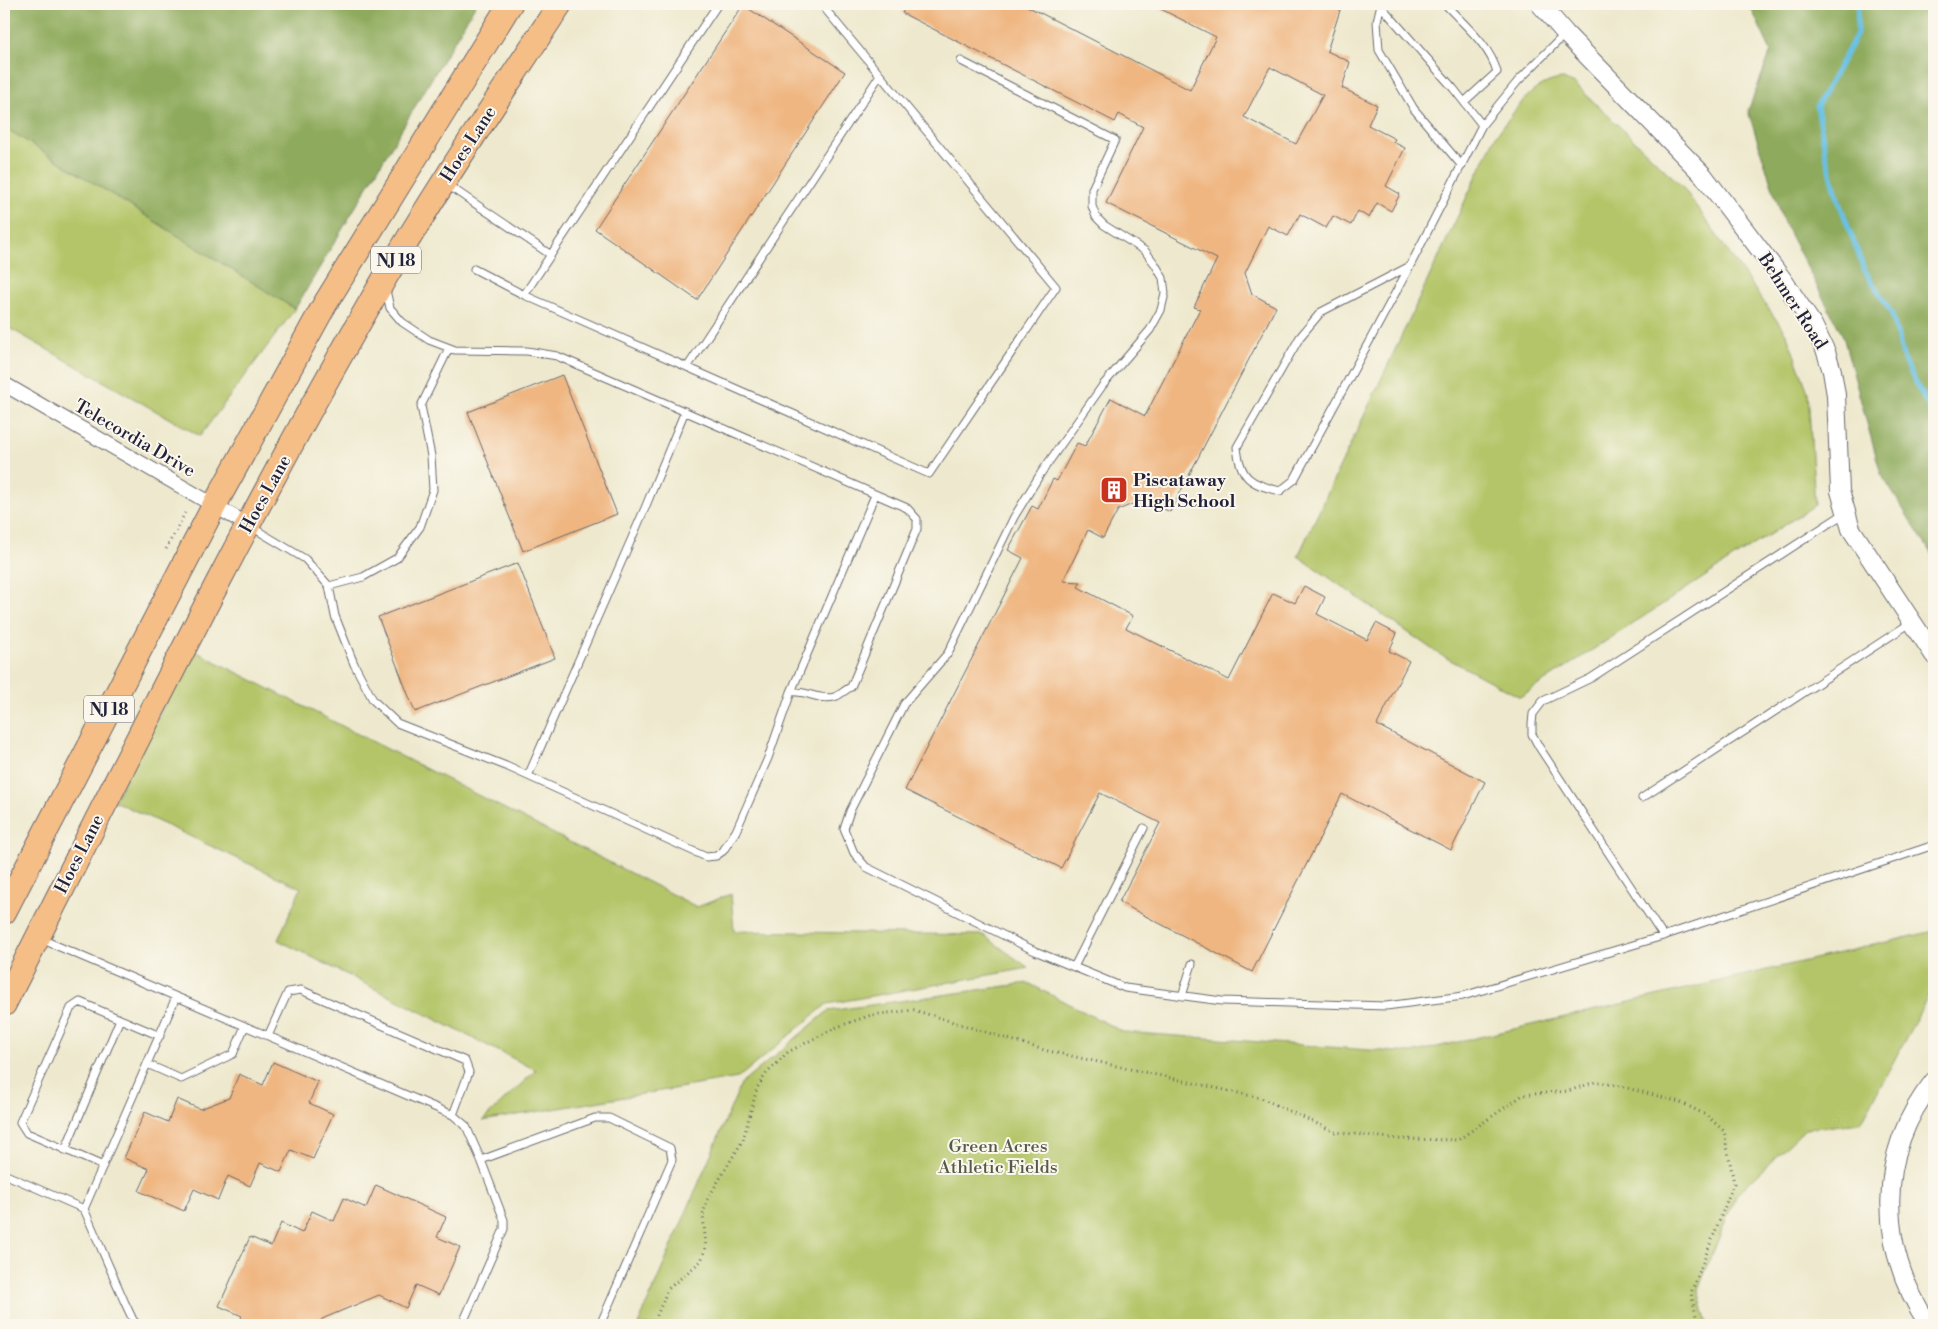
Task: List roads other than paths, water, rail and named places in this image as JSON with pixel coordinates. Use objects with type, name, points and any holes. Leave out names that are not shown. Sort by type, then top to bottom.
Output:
[{"type":"highway","name":"Hoes Lane","points":[[4,912],[214,506],[325,304],[510,4]]},
{"type":"highway","name":"Hoes Lane","points":[[4,1004],[183,647],[248,525],[384,280],[443,182],[560,4]]},
{"type":"street","name":"Behmer Road","points":[[1540,4],[1566,34],[1703,176],[1761,251],[1812,325],[1826,352],[1832,371],[1836,395],[1840,490],[1845,513],[1851,528],[1934,655]]},
{"type":"street","name":"Telecordia Drive","points":[[4,384],[248,525]]},
{"type":"street","points":[[1929,1325],[1916,1306],[1894,1243],[1890,1187],[1895,1159],[1904,1131],[1921,1098],[1934,1082]]},
{"type":"lane","points":[[524,295],[718,4]]},
{"type":"lane","points":[[474,268],[524,295],[688,366],[928,474],[1056,287],[821,4]]},
{"type":"lane","points":[[1445,4],[1482,44],[1492,58],[1497,72],[1464,102]]},
{"type":"lane","points":[[1381,5],[1482,125]]},
{"type":"lane","points":[[1381,5],[1377,21],[1379,50],[1414,109],[1462,166]]},
{"type":"lane","points":[[1410,266],[1321,312],[1300,337],[1237,447],[1238,464],[1245,477],[1262,487],[1280,491],[1294,480],[1410,266],[1482,125],[1518,81],[1566,34]]},
{"type":"lane","points":[[962,62],[1115,140],[1092,189],[1092,206],[1096,217],[1104,225],[1145,251],[1163,278],[1165,293],[1161,310],[1150,330],[1103,385],[1041,473],[1014,517],[948,653],[904,704],[850,811],[844,829],[854,853],[866,866],[1035,951],[1126,988],[1222,1001],[1386,1006],[1463,996],[1663,936],[1934,846]]},
{"type":"lane","points":[[688,366],[880,74]]},
{"type":"lane","points":[[443,182],[551,255]]},
{"type":"lane","points":[[384,280],[390,308],[402,322],[430,340],[455,350],[527,351],[557,356],[907,508],[917,519],[917,529],[851,687],[834,697],[818,696],[801,690],[791,692]]},
{"type":"lane","points":[[329,586],[363,577],[397,558],[420,526],[433,490],[432,456],[421,406],[449,348]]},
{"type":"lane","points":[[528,776],[685,411]]},
{"type":"lane","points":[[248,525],[305,559],[329,586],[335,616],[354,664],[373,700],[397,723],[528,776],[706,857],[716,856],[723,851],[736,831],[768,758],[791,692],[875,494]]},
{"type":"lane","points":[[1663,936],[1538,747],[1532,734],[1533,714],[1543,701],[1591,678],[1845,513]]},
{"type":"lane","points":[[1642,798],[1912,622]]},
{"type":"lane","points":[[1074,967],[1144,828]]},
{"type":"lane","points":[[38,938],[453,1115],[466,1126],[504,1220],[504,1229],[462,1325]]},
{"type":"lane","points":[[1182,996],[1192,964]]},
{"type":"lane","points":[[268,1036],[288,992],[301,990],[465,1061],[469,1072],[453,1115]]},
{"type":"lane","points":[[84,1209],[176,997]]},
{"type":"lane","points":[[103,1166],[27,1133],[20,1122],[71,1008],[80,1002],[160,1036]]},
{"type":"lane","points":[[65,1150],[120,1019]]},
{"type":"lane","points":[[147,1064],[181,1078],[233,1054],[245,1026]]},
{"type":"lane","points":[[481,1160],[594,1118],[610,1118],[670,1148],[672,1160],[600,1325]]},
{"type":"lane","points":[[4,1174],[84,1209],[125,1303],[138,1325]]},
{"type":"waterway","points":[[1858,4],[1857,34],[1817,106],[1826,156],[1839,202],[1864,269],[1892,314],[1904,360],[1934,418]]},
{"type":"place","name":"Piscataway High School","points":[[1114,490]]},
{"type":"park label","name":"Green Acres Athletic Fields","points":[[998,1156]]}]
